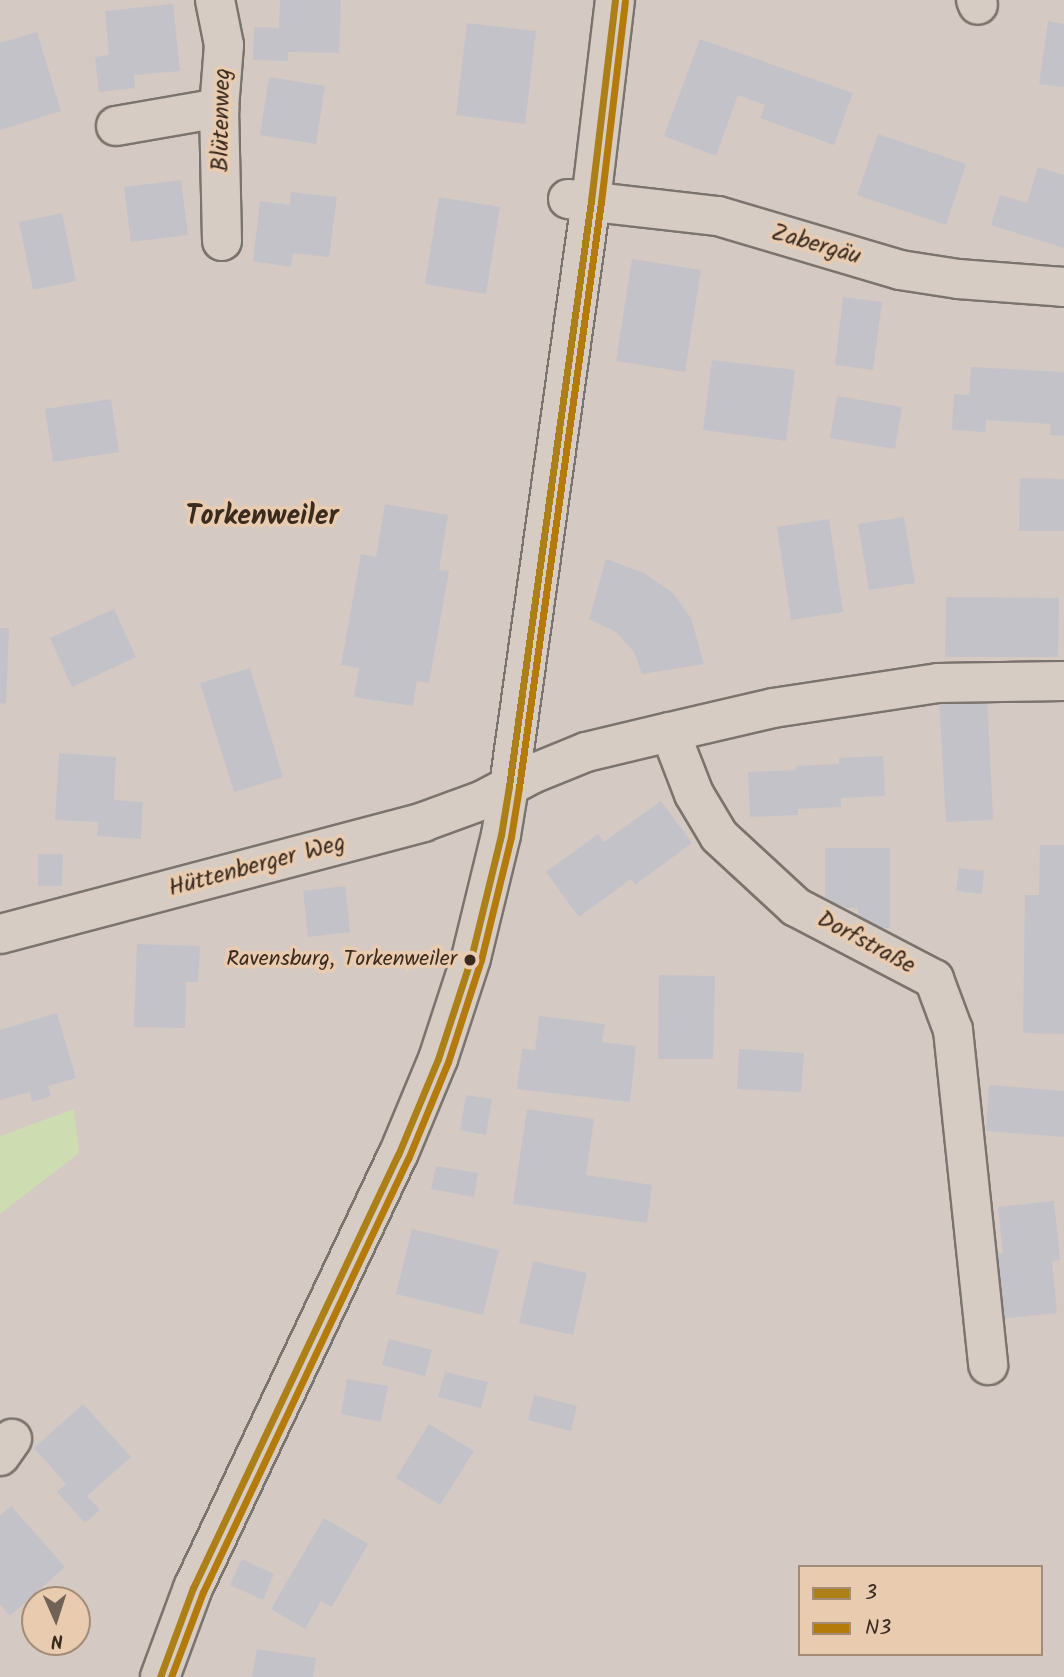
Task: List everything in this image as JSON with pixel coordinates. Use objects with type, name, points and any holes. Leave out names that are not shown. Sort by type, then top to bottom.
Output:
[{"type":"street","name":"Blütenweg","points":[[215,0],[224,46],[219,108],[222,241]]},
{"type":"street","points":[[160,1677],[193,1588],[328,1306],[438,1059],[471,958],[501,835],[509,786],[580,200],[615,0]]},
{"type":"street","points":[[116,126],[219,108]]},
{"type":"street","name":"Zabergäu","points":[[580,200],[718,216],[900,270],[958,279],[1064,287]]},
{"type":"street","points":[[509,786],[586,752],[773,708],[938,683],[1064,681]]},
{"type":"street","name":"Dorfstraße","points":[[670,732],[694,794],[719,836],[796,906],[934,979],[953,1030],[988,1365]]},
{"type":"street","name":"Hüttenberger Weg","points":[[0,934],[423,822],[483,800],[509,786]]},
{"type":"green space","points":[[74,1109],[79,1153],[0,1214],[0,1136]]},
{"type":"building","points":[[280,0],[341,0],[339,53],[288,52],[288,61],[253,60],[254,27],[279,28]]},
{"type":"building","points":[[173,4],[180,71],[134,75],[135,88],[99,92],[95,57],[109,55],[105,11]]},
{"type":"building","points":[[1048,21],[1064,24],[1064,87],[1039,84]]},
{"type":"building","points":[[467,23],[536,31],[525,124],[456,115]]},
{"type":"building","points":[[37,32],[61,111],[0,130],[0,43]]},
{"type":"building","points":[[700,39],[853,93],[834,145],[760,118],[765,105],[738,95],[716,156],[664,136]]},
{"type":"building","points":[[269,77],[325,86],[316,144],[260,135]]},
{"type":"building","points":[[878,134],[966,164],[946,225],[857,195]]},
{"type":"building","points":[[1038,167],[1064,175],[1064,248],[991,225],[1000,195],[1027,203]]},
{"type":"building","points":[[181,180],[188,235],[131,242],[124,187]]},
{"type":"building","points":[[291,192],[337,197],[329,257],[293,253],[291,267],[253,261],[260,201],[290,205]]},
{"type":"building","points":[[439,197],[500,207],[486,294],[425,284]]},
{"type":"building","points":[[62,213],[76,281],[33,290],[19,222]]},
{"type":"building","points":[[632,259],[701,270],[685,372],[616,361]]},
{"type":"building","points":[[843,297],[882,302],[873,370],[835,365]]},
{"type":"building","points":[[712,360],[795,370],[786,441],[703,430]]},
{"type":"building","points":[[971,367],[1064,372],[1064,436],[1050,435],[1051,424],[986,420],[985,432],[952,430],[954,394],[969,395]]},
{"type":"building","points":[[837,396],[902,407],[895,449],[830,438]]},
{"type":"building","points":[[111,399],[119,452],[53,462],[45,409]]},
{"type":"building","points":[[1020,478],[1064,479],[1064,531],[1019,531]]},
{"type":"building","points":[[385,504],[448,515],[439,570],[449,571],[429,683],[417,681],[413,706],[354,697],[359,668],[341,665],[361,554],[376,557]]},
{"type":"building","points":[[904,517],[915,583],[869,590],[858,524]]},
{"type":"building","points":[[829,519],[843,612],[791,620],[777,527]]},
{"type":"building","points":[[606,559],[644,573],[673,593],[691,618],[704,664],[642,674],[634,652],[616,632],[589,619]]},
{"type":"building","points":[[946,597],[1059,598],[1058,657],[945,657]]},
{"type":"building","points":[[114,609],[136,657],[72,687],[50,638]]},
{"type":"building","points":[[0,628],[9,628],[6,704],[0,703]]},
{"type":"building","points":[[250,668],[283,777],[234,792],[200,683]]},
{"type":"building","points":[[987,694],[993,820],[946,822],[939,697]]},
{"type":"building","points":[[59,753],[116,757],[114,800],[143,802],[141,839],[97,836],[98,822],[55,820]]},
{"type":"building","points":[[883,756],[885,796],[841,798],[841,807],[798,809],[798,815],[750,817],[748,772],[796,770],[796,766],[839,764],[839,758]]},
{"type":"building","points":[[661,801],[692,843],[635,885],[631,879],[579,917],[546,872],[598,834],[604,842]]},
{"type":"building","points":[[1040,845],[1064,845],[1064,1034],[1023,1033],[1025,895],[1039,895]]},
{"type":"building","points":[[825,848],[890,848],[890,928],[858,929],[858,908],[825,908]]},
{"type":"building","points":[[38,854],[63,854],[62,886],[38,886]]},
{"type":"building","points":[[959,868],[984,871],[982,894],[956,891]]},
{"type":"building","points":[[345,886],[350,932],[308,937],[303,891]]},
{"type":"building","points":[[137,944],[200,946],[198,982],[186,982],[185,1028],[134,1027]]},
{"type":"building","points":[[659,975],[715,976],[713,1059],[658,1059]]},
{"type":"building","points":[[57,1013],[76,1078],[48,1086],[51,1096],[32,1102],[30,1092],[0,1100],[0,1030]]},
{"type":"building","points":[[539,1016],[605,1024],[602,1042],[636,1046],[630,1102],[517,1089],[522,1049],[535,1050]]},
{"type":"building","points":[[739,1049],[804,1053],[801,1092],[737,1089]]},
{"type":"building","points":[[989,1085],[1064,1091],[1064,1137],[986,1131]]},
{"type":"building","points":[[466,1095],[492,1099],[486,1135],[460,1130]]},
{"type":"building","points":[[527,1109],[594,1119],[586,1175],[652,1185],[647,1223],[513,1204]]},
{"type":"building","points":[[436,1166],[478,1173],[474,1197],[431,1189]]},
{"type":"building","points":[[1054,1201],[1060,1260],[1052,1261],[1057,1313],[999,1319],[992,1254],[1003,1253],[998,1207]]},
{"type":"building","points":[[412,1229],[499,1250],[483,1315],[396,1294]]},
{"type":"building","points":[[533,1261],[587,1273],[573,1335],[519,1323]]},
{"type":"building","points":[[389,1339],[432,1350],[425,1376],[382,1365]]},
{"type":"building","points":[[445,1372],[488,1382],[481,1408],[438,1397]]},
{"type":"building","points":[[347,1379],[388,1386],[381,1422],[341,1414]]},
{"type":"building","points":[[534,1395],[577,1406],[571,1431],[528,1420]]},
{"type":"building","points":[[83,1404],[131,1457],[87,1496],[100,1510],[85,1523],[57,1492],[66,1484],[34,1448]]},
{"type":"building","points":[[429,1424],[474,1451],[440,1505],[396,1478]]},
{"type":"building","points":[[11,1506],[65,1567],[44,1586],[21,1586],[21,1606],[10,1616],[0,1604],[0,1516]]},
{"type":"building","points":[[324,1518],[368,1544],[332,1607],[321,1601],[305,1629],[271,1609]]},
{"type":"building","points":[[242,1559],[274,1574],[263,1600],[230,1585]]},
{"type":"building","points":[[257,1649],[316,1658],[313,1677],[252,1677]]},
{"type":"transit line","name":"3","points":[[160,1677],[193,1588],[398,1155],[438,1059],[471,958],[501,835],[509,786],[591,201],[615,0]]},
{"type":"transit line","name":"N3","points":[[171,1677],[203,1592],[408,1159],[448,1062],[481,960],[511,837],[519,787],[601,202],[625,1]]},
{"type":"place","name":"Ravensburg, Torkenweiler","points":[[470,960]]},
{"type":"district","name":"Torkenweiler","points":[[262,517]]}]
